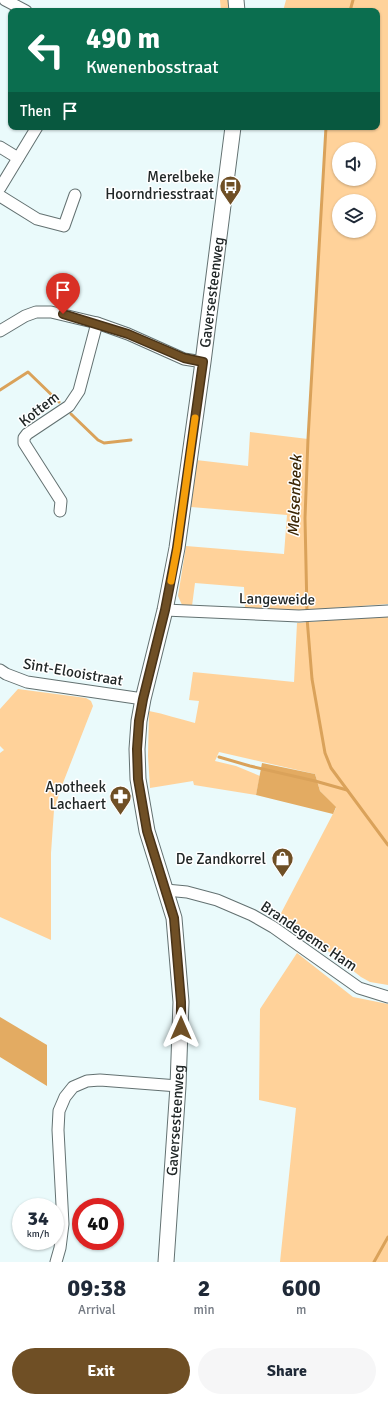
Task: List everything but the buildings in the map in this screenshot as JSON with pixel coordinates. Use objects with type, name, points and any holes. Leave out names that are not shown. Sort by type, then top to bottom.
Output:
[{"type":"street","points":[[5,0],[20,8]]},
{"type":"street","points":[[0,188],[35,130]]},
{"type":"street","name":"Gaversesteenweg","points":[[166,1262],[181,1022],[178,952],[174,918],[147,831],[138,779],[137,749],[139,721],[143,699],[165,610],[177,548],[203,362],[233,130]]},
{"type":"street","points":[[0,148],[18,158]]},
{"type":"street","points":[[0,196],[37,219],[64,226],[75,195]]},
{"type":"street","points":[[0,331],[14,322],[36,312],[51,312],[97,323],[128,334],[184,358],[203,362]]},
{"type":"street","name":"Kottem","points":[[60,511],[61,501],[24,443],[24,438],[27,434],[69,406],[74,399],[78,391],[97,323]]},
{"type":"street","name":"Langeweide","points":[[165,610],[302,616],[388,611]]},
{"type":"street","name":"Sint-Elooistraat","points":[[0,670],[6,674],[27,682],[143,699]]},
{"type":"street","name":"Brandegems Ham","points":[[166,890],[187,892],[239,908],[273,927],[359,988],[388,997]]},
{"type":"street","points":[[56,1262],[60,1248],[63,1224],[58,1130],[59,1111],[65,1097],[73,1088],[87,1081],[100,1080],[178,1086]]},
{"type":"shaded area","points":[[220,0],[228,0],[229,8],[221,8]]},
{"type":"shaded area","points":[[286,0],[388,0],[388,604],[307,610],[245,609],[244,587],[195,583],[192,606],[182,605],[178,596],[186,546],[284,554],[287,515],[191,507],[196,460],[248,466],[250,432],[308,439],[326,130],[380,130],[380,8],[284,8]]},
{"type":"shaded area","points":[[388,615],[388,985],[370,982],[361,977],[332,954],[279,917],[336,808],[320,791],[315,774],[219,752],[215,761],[236,766],[260,776],[256,795],[194,785],[193,781],[150,788],[148,756],[149,711],[195,723],[199,701],[189,700],[193,672],[294,682],[297,623]]},
{"type":"shaded area","points":[[18,689],[86,698],[91,701],[93,706],[54,810],[51,853],[51,940],[0,917],[0,753],[4,750],[0,746],[0,709]]},
{"type":"shaded area","points":[[262,763],[315,774],[320,791],[336,807],[333,814],[256,795]]},
{"type":"shaded area","points":[[297,953],[353,997],[388,1004],[388,1262],[280,1262],[296,1108],[259,1100],[260,1009]]},
{"type":"shaded area","points":[[0,1017],[47,1045],[47,1086],[0,1057]]},
{"type":"waterway","name":"Melsenbeek","points":[[351,8],[353,0]]},
{"type":"waterway","name":"Melsenbeek","points":[[307,612],[305,518],[308,439],[326,130]]},
{"type":"waterway","points":[[0,390],[28,372],[59,402]]},
{"type":"waterway","points":[[71,414],[98,440],[104,443],[131,440]]},
{"type":"waterway","name":"Melsenbeek","points":[[307,618],[312,679],[325,753],[331,768],[388,845]]},
{"type":"waterway","points":[[219,757],[347,790]]},
{"type":"waterway","name":"Melsenbeek","points":[[374,1262],[388,1237]]},
{"type":"slow traffic","points":[[171,581],[195,418]]},
{"type":"place","name":"Merelbeke Hoorndriesstraat","points":[[230,206]]},
{"type":"place","name":"Apotheek Lachaert","points":[[121,816]]},
{"type":"place","name":"De Zandkorrel","points":[[282,878]]},
{"type":"route","points":[[63,314],[97,323],[128,334],[184,358],[203,362],[177,548],[165,610],[143,699],[139,721],[137,749],[138,779],[147,831],[174,918],[178,952],[181,1028]]}]
